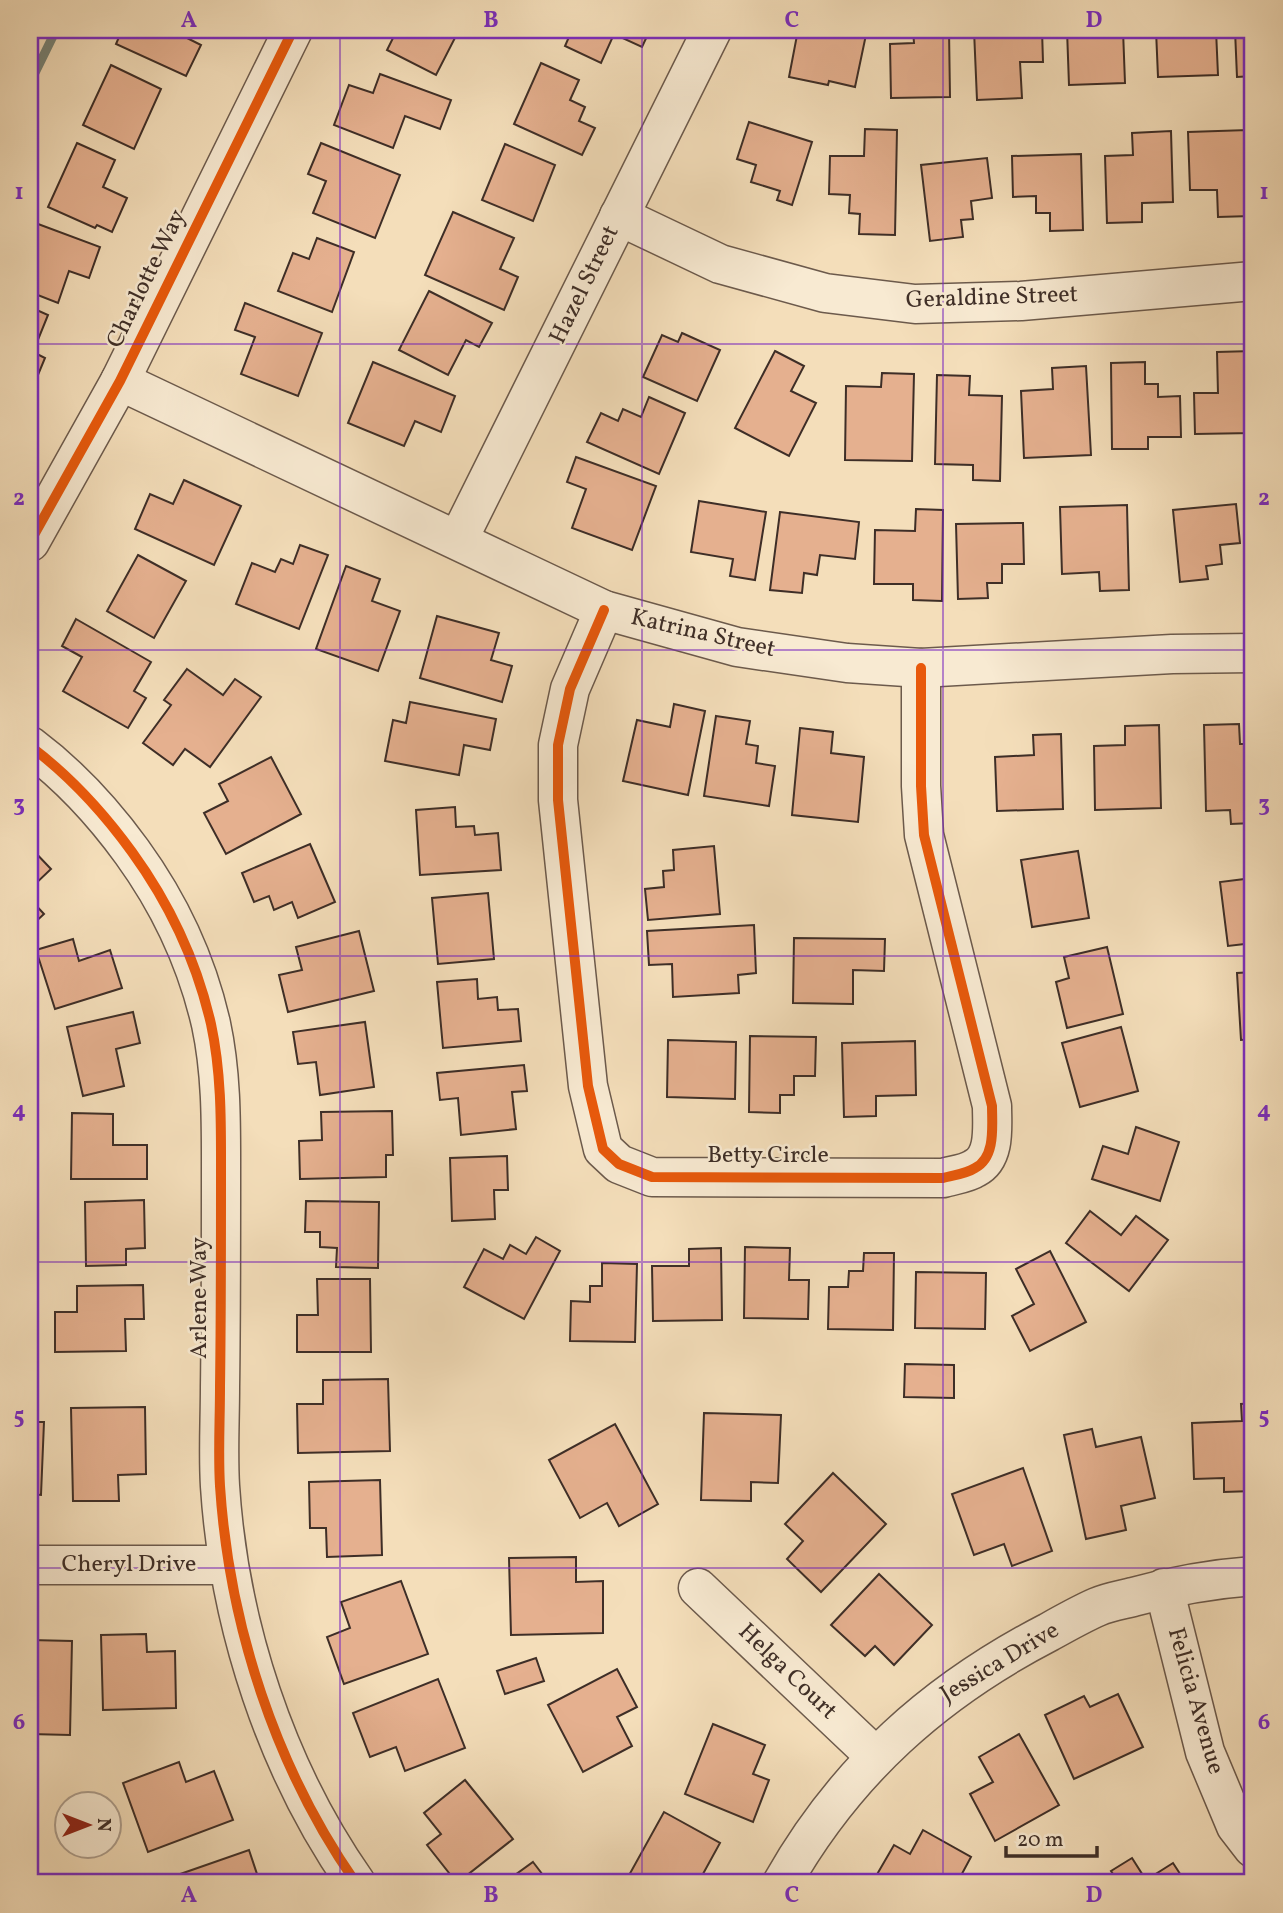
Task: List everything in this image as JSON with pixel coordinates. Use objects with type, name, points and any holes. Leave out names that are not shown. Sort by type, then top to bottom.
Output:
[{"type":"street","name":"Charlotte Way","points":[[30,542],[120,381],[293,30]]},
{"type":"street","name":"Hazel Street","points":[[458,540],[712,30]]},
{"type":"street","name":"Geraldine Street","points":[[619,216],[720,264],[825,293],[915,304],[1021,301],[1253,281]]},
{"type":"street","name":"Katrina Street","points":[[120,381],[604,610],[737,647],[847,663],[921,668],[1172,654],[1253,653]]},
{"type":"street","name":"Betty Circle","points":[[604,610],[570,689],[558,745],[558,800],[588,1086],[603,1149],[620,1164],[652,1177],[943,1178],[974,1169],[986,1160],[992,1135],[992,1106],[924,835],[921,668]]},
{"type":"street","name":"Arlene Way","points":[[30,746],[104,814],[154,882],[192,961],[211,1025],[222,1105],[219,1484],[228,1565],[253,1671],[293,1772],[340,1860],[356,1883]]},
{"type":"street","name":"Cheryl Drive","points":[[30,1565],[228,1565]]},
{"type":"street","name":"Jessica Drive","points":[[782,1883],[802,1848],[875,1756],[938,1700],[1003,1656],[1098,1606],[1164,1588],[1219,1578],[1253,1576]]},
{"type":"street","name":"Helga Court","points":[[698,1588],[875,1756]]},
{"type":"street","name":"Felicia Avenue","points":[[1164,1588],[1205,1752],[1236,1826],[1253,1848]]},
{"type":"building","points":[[122,30],[186,30],[183,36],[201,45],[186,76],[116,44]]},
{"type":"building","points":[[397,30],[459,30],[436,75],[387,50]]},
{"type":"building","points":[[572,30],[650,30],[642,47],[614,34],[601,63],[565,46]]},
{"type":"building","points":[[798,30],[867,30],[855,87],[789,77]]},
{"type":"building","points":[[913,30],[949,30],[950,97],[891,98],[890,44],[914,43]]},
{"type":"building","points":[[974,30],[1042,30],[1043,62],[1020,62],[1022,98],[977,100]]},
{"type":"building","points":[[1067,30],[1123,30],[1125,83],[1069,85]]},
{"type":"building","points":[[1156,30],[1216,30],[1218,75],[1158,77]]},
{"type":"building","points":[[1235,30],[1253,30],[1253,76],[1237,77]]},
{"type":"building","points":[[541,63],[579,80],[570,100],[585,107],[579,121],[595,128],[582,155],[514,124]]},
{"type":"building","points":[[111,65],[161,89],[134,149],[83,125]]},
{"type":"building","points":[[380,74],[451,100],[440,129],[405,116],[393,148],[334,125],[349,85],[373,93]]},
{"type":"building","points":[[749,122],[812,142],[792,205],[777,200],[780,191],[751,182],[756,165],[737,159]]},
{"type":"building","points":[[865,129],[897,130],[895,235],[859,234],[860,214],[849,213],[850,195],[829,194],[830,156],[864,156]]},
{"type":"building","points":[[1248,130],[1251,216],[1218,217],[1217,190],[1190,190],[1188,132]]},
{"type":"building","points":[[1171,131],[1173,202],[1142,203],[1142,222],[1107,223],[1105,156],[1133,155],[1132,133]]},
{"type":"building","points":[[77,143],[115,160],[103,187],[127,198],[112,232],[97,225],[95,228],[48,207]]},
{"type":"building","points":[[321,143],[400,175],[375,238],[313,213],[326,181],[308,174]]},
{"type":"building","points":[[505,144],[555,165],[533,221],[482,200]]},
{"type":"building","points":[[1081,154],[1083,230],[1050,231],[1050,213],[1036,213],[1036,196],[1013,197],[1012,156]]},
{"type":"building","points":[[987,158],[992,198],[971,201],[973,219],[961,220],[963,237],[930,241],[921,165]]},
{"type":"building","points":[[453,212],[514,238],[500,269],[518,277],[504,310],[425,275]]},
{"type":"building","points":[[30,221],[100,247],[89,278],[69,271],[58,303],[30,292]]},
{"type":"building","points":[[317,238],[354,252],[332,312],[278,291],[293,253],[309,259]]},
{"type":"building","points":[[429,291],[492,323],[479,347],[466,340],[448,375],[399,350]]},
{"type":"building","points":[[245,303],[322,333],[298,396],[241,374],[255,337],[235,330]]},
{"type":"building","points":[[30,307],[48,315],[33,352],[45,358],[33,387],[30,385]]},
{"type":"building","points":[[682,333],[720,350],[697,401],[643,377],[662,335],[678,342]]},
{"type":"building","points":[[775,351],[804,366],[791,391],[816,403],[789,456],[735,428]]},
{"type":"building","points":[[1253,351],[1253,433],[1195,434],[1194,393],[1218,393],[1217,352]]},
{"type":"building","points":[[373,362],[455,396],[441,432],[415,421],[404,446],[348,423]]},
{"type":"building","points":[[1145,362],[1145,384],[1158,384],[1158,397],[1180,396],[1181,437],[1148,437],[1148,449],[1112,449],[1111,363]]},
{"type":"building","points":[[1086,366],[1091,455],[1024,458],[1021,391],[1053,389],[1052,368]]},
{"type":"building","points":[[882,373],[914,374],[912,461],[845,460],[846,386],[881,387]]},
{"type":"building","points":[[937,375],[970,376],[969,395],[1002,396],[1000,481],[973,480],[973,465],[935,464]]},
{"type":"building","points":[[649,397],[685,413],[659,474],[587,442],[601,413],[618,421],[623,409],[641,417]]},
{"type":"building","points":[[576,457],[656,486],[632,550],[572,528],[586,489],[567,482]]},
{"type":"building","points":[[184,480],[241,506],[214,565],[135,529],[150,494],[173,504]]},
{"type":"building","points":[[699,501],[766,512],[755,580],[730,576],[733,559],[691,552]]},
{"type":"building","points":[[1236,504],[1240,543],[1220,545],[1222,564],[1206,566],[1208,579],[1180,582],[1173,510]]},
{"type":"building","points":[[1127,505],[1129,590],[1100,591],[1099,572],[1062,574],[1060,507]]},
{"type":"building","points":[[916,509],[943,510],[942,601],[913,600],[913,584],[874,584],[875,530],[915,531]]},
{"type":"building","points":[[780,512],[859,522],[855,559],[820,555],[817,575],[804,573],[802,593],[770,590]]},
{"type":"building","points":[[1023,523],[1024,564],[1002,564],[1002,583],[987,583],[988,598],[958,599],[956,524]]},
{"type":"building","points":[[300,545],[328,555],[299,629],[236,604],[252,563],[275,572],[281,559],[293,564]]},
{"type":"building","points":[[138,555],[186,581],[154,638],[107,611]]},
{"type":"building","points":[[346,566],[380,579],[372,601],[400,611],[378,671],[316,649]]},
{"type":"building","points":[[437,616],[499,633],[491,660],[512,666],[502,702],[420,678]]},
{"type":"building","points":[[76,619],[151,662],[134,691],[146,698],[128,728],[63,691],[82,657],[62,646]]},
{"type":"building","points":[[187,669],[223,695],[235,679],[261,697],[210,767],[185,749],[173,765],[143,743],[171,705],[164,700]]},
{"type":"building","points":[[410,702],[496,719],[490,750],[464,745],[459,775],[385,761],[393,720],[406,723]]},
{"type":"building","points":[[674,704],[705,711],[688,795],[623,781],[637,720],[670,727]]},
{"type":"building","points":[[716,716],[750,721],[746,744],[758,746],[756,763],[775,766],[769,806],[704,796]]},
{"type":"building","points":[[1239,724],[1240,744],[1253,744],[1253,823],[1231,824],[1230,810],[1206,811],[1204,725]]},
{"type":"building","points":[[1159,725],[1161,808],[1095,810],[1094,746],[1125,745],[1125,726]]},
{"type":"building","points":[[800,728],[833,732],[831,753],[864,757],[858,822],[792,815]]},
{"type":"building","points":[[1061,734],[1063,809],[997,811],[995,757],[1034,755],[1033,735]]},
{"type":"building","points":[[271,757],[301,814],[226,854],[204,813],[228,801],[219,784]]},
{"type":"building","points":[[455,807],[456,827],[474,826],[475,835],[498,833],[501,870],[420,875],[416,810]]},
{"type":"building","points":[[310,844],[335,902],[298,918],[292,902],[274,910],[269,896],[254,902],[242,873]]},
{"type":"building","points":[[714,846],[720,914],[648,920],[645,889],[664,887],[663,871],[674,870],[673,850]]},
{"type":"building","points":[[30,847],[51,869],[30,889]]},
{"type":"building","points":[[1078,851],[1089,918],[1032,927],[1021,860]]},
{"type":"building","points":[[1253,878],[1253,943],[1228,946],[1220,882]]},
{"type":"building","points":[[488,893],[494,959],[438,964],[432,898]]},
{"type":"building","points":[[30,899],[44,914],[30,927]]},
{"type":"building","points":[[754,925],[756,973],[738,975],[739,993],[673,997],[672,964],[649,965],[647,931]]},
{"type":"building","points":[[359,931],[374,991],[288,1012],[279,975],[302,970],[296,947]]},
{"type":"building","points":[[794,938],[885,939],[884,971],[853,970],[853,1004],[793,1003]]},
{"type":"building","points":[[73,939],[79,961],[110,950],[122,988],[55,1009],[36,950]]},
{"type":"building","points":[[1107,947],[1123,1014],[1067,1028],[1056,982],[1069,978],[1064,957]]},
{"type":"building","points":[[1253,972],[1253,1039],[1241,1040],[1237,973]]},
{"type":"building","points":[[477,979],[478,999],[497,997],[498,1010],[518,1009],[521,1041],[443,1048],[437,982]]},
{"type":"building","points":[[133,1012],[140,1043],[116,1049],[124,1086],[83,1096],[67,1027]]},
{"type":"building","points":[[365,1022],[374,1087],[320,1095],[316,1062],[298,1064],[293,1032]]},
{"type":"building","points":[[1121,1027],[1138,1091],[1080,1107],[1062,1043]]},
{"type":"building","points":[[750,1036],[816,1037],[815,1076],[794,1076],[794,1095],[780,1095],[780,1113],[749,1112]]},
{"type":"building","points":[[668,1040],[736,1042],[735,1099],[667,1097]]},
{"type":"building","points":[[915,1041],[916,1095],[876,1096],[876,1116],[844,1117],[842,1043]]},
{"type":"building","points":[[524,1065],[527,1091],[512,1092],[516,1129],[461,1135],[458,1098],[440,1100],[437,1073]]},
{"type":"building","points":[[392,1111],[393,1155],[386,1155],[386,1177],[300,1179],[299,1141],[322,1140],[321,1112]]},
{"type":"building","points":[[72,1113],[113,1114],[113,1145],[147,1145],[147,1179],[71,1179]]},
{"type":"building","points":[[1136,1127],[1179,1142],[1160,1201],[1092,1179],[1103,1146],[1128,1154]]},
{"type":"building","points":[[507,1156],[508,1190],[494,1190],[495,1219],[452,1221],[450,1158]]},
{"type":"building","points":[[144,1200],[145,1248],[126,1249],[126,1265],[86,1266],[85,1202]]},
{"type":"building","points":[[306,1201],[379,1202],[378,1268],[336,1267],[337,1248],[320,1247],[320,1232],[305,1232]]},
{"type":"building","points":[[1090,1211],[1121,1235],[1136,1216],[1168,1240],[1129,1291],[1066,1243]]},
{"type":"building","points":[[536,1237],[560,1251],[524,1319],[464,1287],[484,1249],[503,1259],[510,1245],[526,1254]]},
{"type":"building","points":[[745,1247],[790,1248],[789,1280],[809,1280],[808,1319],[744,1318]]},
{"type":"building","points":[[721,1248],[722,1320],[653,1321],[652,1266],[689,1266],[689,1249]]},
{"type":"building","points":[[1050,1251],[1086,1322],[1030,1351],[1012,1316],[1034,1304],[1016,1269]]},
{"type":"building","points":[[864,1253],[894,1253],[893,1330],[828,1329],[829,1287],[848,1287],[849,1271],[863,1271]]},
{"type":"building","points":[[602,1263],[637,1264],[635,1342],[570,1341],[571,1301],[590,1302],[590,1286],[602,1286]]},
{"type":"building","points":[[916,1272],[986,1273],[985,1329],[915,1328]]},
{"type":"building","points":[[317,1279],[370,1279],[371,1352],[297,1352],[297,1315],[318,1315]]},
{"type":"building","points":[[143,1285],[144,1319],[125,1319],[126,1351],[55,1352],[55,1312],[77,1312],[77,1286]]},
{"type":"building","points":[[905,1364],[954,1365],[954,1398],[904,1397]]},
{"type":"building","points":[[388,1379],[390,1451],[298,1453],[297,1404],[323,1404],[323,1380]]},
{"type":"building","points":[[1253,1403],[1253,1491],[1224,1492],[1224,1478],[1194,1479],[1192,1423],[1242,1421],[1241,1404]]},
{"type":"building","points":[[145,1407],[146,1474],[118,1475],[119,1501],[73,1501],[71,1408]]},
{"type":"building","points":[[704,1413],[781,1415],[778,1483],[751,1482],[751,1501],[701,1500]]},
{"type":"building","points":[[30,1422],[44,1422],[41,1495],[30,1494]]},
{"type":"building","points":[[615,1424],[658,1504],[619,1526],[607,1503],[580,1518],[549,1460]]},
{"type":"building","points":[[1092,1429],[1096,1447],[1141,1437],[1155,1498],[1121,1506],[1126,1530],[1086,1539],[1064,1435]]},
{"type":"building","points":[[1023,1468],[1052,1551],[1012,1566],[1004,1544],[974,1555],[952,1494]]},
{"type":"building","points":[[833,1473],[886,1524],[821,1592],[787,1559],[803,1541],[785,1524]]},
{"type":"building","points":[[380,1480],[382,1555],[327,1557],[326,1528],[310,1528],[309,1482]]},
{"type":"building","points":[[576,1557],[576,1582],[603,1581],[603,1633],[511,1635],[509,1558]]},
{"type":"building","points":[[879,1574],[932,1625],[894,1665],[875,1646],[865,1656],[831,1625]]},
{"type":"building","points":[[401,1581],[428,1654],[344,1684],[327,1637],[350,1628],[341,1602]]},
{"type":"building","points":[[146,1634],[147,1652],[175,1651],[176,1708],[103,1710],[101,1635]]},
{"type":"building","points":[[30,1640],[72,1641],[70,1735],[30,1734]]},
{"type":"building","points":[[536,1658],[544,1681],[505,1694],[497,1671]]},
{"type":"building","points":[[617,1669],[637,1707],[617,1717],[632,1746],[583,1772],[548,1705]]},
{"type":"building","points":[[438,1679],[465,1748],[405,1771],[396,1747],[370,1757],[353,1713]]},
{"type":"building","points":[[1118,1694],[1143,1747],[1074,1779],[1045,1715],[1084,1696],[1090,1707]]},
{"type":"building","points":[[713,1724],[765,1745],[753,1774],[769,1780],[753,1822],[685,1794]]},
{"type":"building","points":[[1019,1734],[1059,1805],[995,1841],[970,1794],[993,1782],[979,1757]]},
{"type":"building","points":[[179,1762],[186,1782],[214,1771],[233,1820],[148,1852],[123,1783]]},
{"type":"building","points":[[465,1780],[513,1839],[457,1883],[427,1845],[441,1834],[424,1813]]},
{"type":"building","points":[[664,1812],[720,1843],[698,1883],[640,1883],[628,1877]]},
{"type":"building","points":[[923,1830],[971,1857],[957,1883],[872,1883],[894,1845],[910,1854]]},
{"type":"building","points":[[249,1850],[260,1883],[167,1883],[166,1879]]},
{"type":"building","points":[[1132,1858],[1146,1880],[1173,1863],[1186,1883],[1119,1883],[1111,1871]]},
{"type":"building","points":[[533,1862],[549,1883],[504,1883]]},
{"type":"waterway","points":[[30,83],[56,30]]},
{"type":"cycle path","points":[[30,542],[120,381],[293,30]]},
{"type":"cycle path","points":[[604,610],[570,689],[558,745],[558,800],[588,1086],[603,1149],[619,1164],[652,1177],[943,1178],[971,1170],[987,1156],[992,1132],[992,1106],[924,835],[921,786],[921,668]]},
{"type":"cycle path","points":[[30,746],[85,795],[121,837],[170,913],[190,956],[205,1001],[215,1043],[220,1101],[219,1474],[225,1538],[234,1591],[261,1694],[280,1744],[302,1792],[356,1883]]}]
